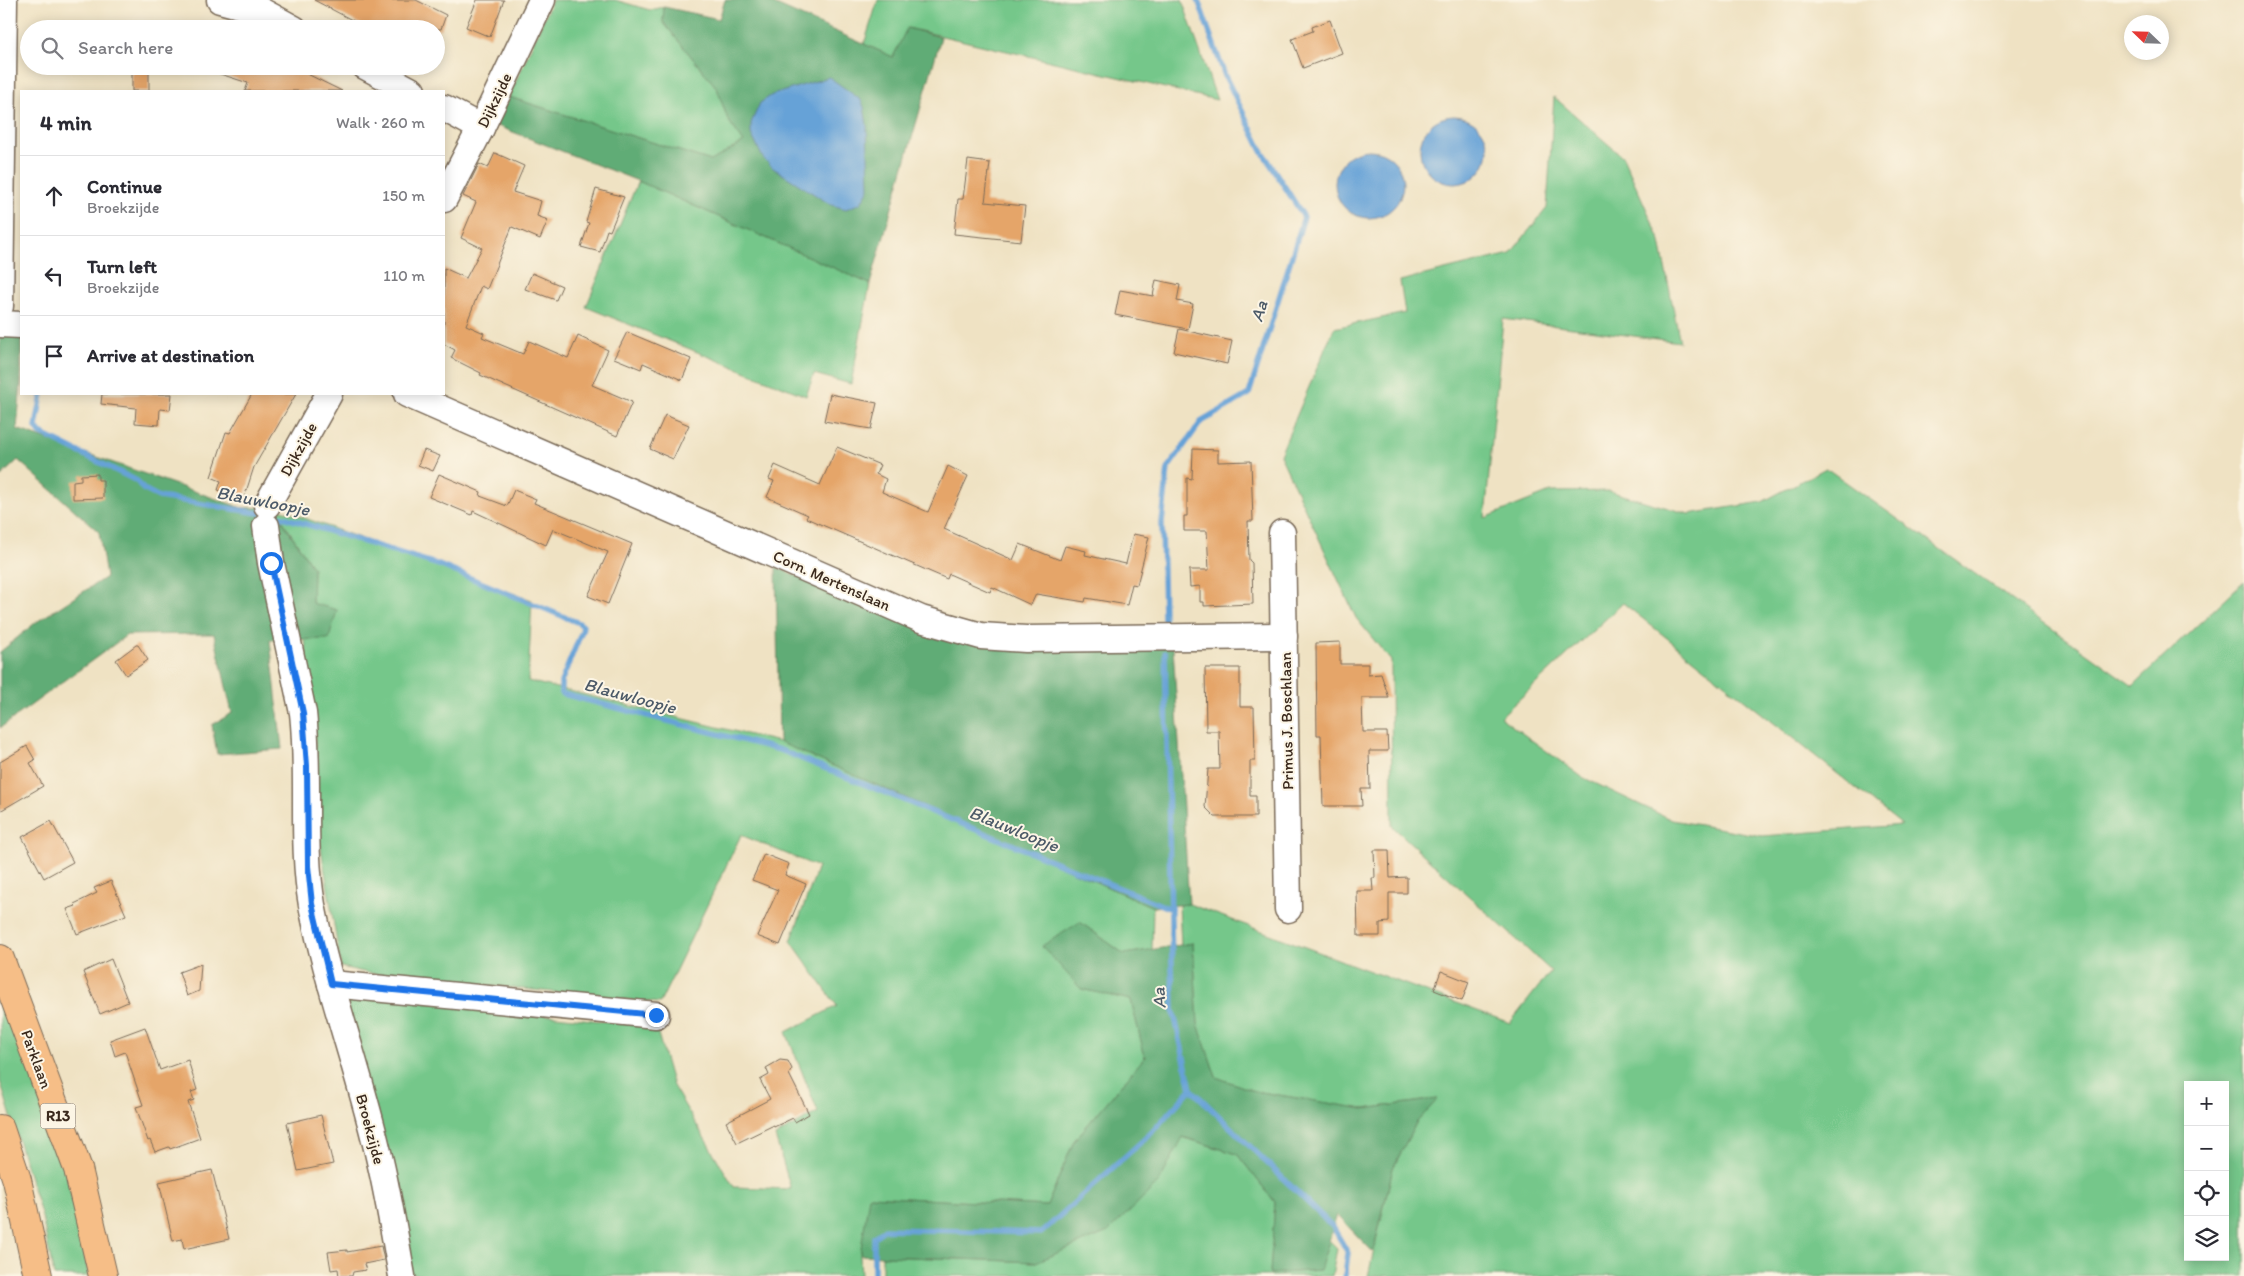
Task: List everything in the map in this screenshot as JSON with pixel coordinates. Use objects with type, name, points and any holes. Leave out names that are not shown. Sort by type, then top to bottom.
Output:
[{"type":"main road","name":"Parklaan","points":[[0,959],[78,1168],[103,1276]]},
{"type":"main road","points":[[0,1129],[17,1180],[38,1276]]},
{"type":"street","points":[[0,306],[4,0]]},
{"type":"street","points":[[220,0],[261,11],[278,20]]},
{"type":"street","name":"Dijkzijde","points":[[445,197],[481,128],[542,0]]},
{"type":"street","points":[[382,75],[410,90]]},
{"type":"street","points":[[445,109],[481,128]]},
{"type":"street","points":[[0,324],[20,325]]},
{"type":"street","name":"Dijkzijde","points":[[267,516],[328,395]]},
{"type":"street","name":"Corn. Mertenslaan","points":[[409,395],[921,619],[981,636],[1026,639],[1284,636]]},
{"type":"street","name":"Broekzijde","points":[[267,516],[271,563],[303,713],[307,766],[308,866],[312,904],[331,984],[380,1161],[402,1276]]},
{"type":"street","name":"Primus J. Boschlaan","points":[[1282,533],[1288,910]]},
{"type":"street","points":[[331,984],[656,1015]]},
{"type":"green space","points":[[552,0],[615,0],[650,10],[664,7],[663,22],[717,88],[728,120],[744,142],[711,161],[509,97]]},
{"type":"green space","points":[[725,0],[765,0],[893,57],[907,28],[941,37],[870,284],[638,181],[495,125],[509,97],[711,161],[744,142],[728,120],[717,88],[663,22],[664,7],[719,19]]},
{"type":"green space","points":[[878,0],[1182,0],[1217,100],[908,28],[893,57],[864,44]]},
{"type":"green space","points":[[1554,97],[1623,157],[1659,237],[1680,342],[1503,319],[1485,518],[1550,492],[1609,491],[1689,514],[1762,502],[1826,468],[2133,686],[2244,581],[2244,1276],[1368,1276],[1393,1168],[1416,1123],[1437,1099],[1364,1109],[1254,1091],[1216,1077],[1198,1025],[1193,943],[1181,945],[1179,905],[1189,904],[1510,1023],[1551,971],[1392,826],[1391,661],[1356,618],[1280,455],[1334,328],[1405,313],[1400,281],[1510,254],[1547,208]],"holes":[[[1623,603],[1902,825],[1762,836],[1672,820],[1582,777],[1500,717]]]},
{"type":"green space","points":[[638,181],[870,284],[851,384],[814,374],[806,396],[586,307]]},
{"type":"green space","points":[[0,335],[20,336],[20,394],[17,429],[242,508],[273,507],[313,568],[312,603],[337,610],[329,639],[270,640],[282,749],[217,754],[212,725],[232,713],[214,634],[127,635],[0,728],[0,652],[35,623],[106,577],[99,532],[18,460],[0,477]]},
{"type":"green space","points":[[274,507],[532,600],[528,681],[779,742],[1153,907],[1152,950],[1124,954],[1080,922],[1081,989],[1131,1000],[1145,1057],[1074,1141],[1047,1206],[870,1196],[860,1255],[861,1276],[423,1276],[406,1272],[345,993],[656,1027],[673,1086],[734,1187],[791,1189],[775,1136],[818,1112],[786,1032],[837,1006],[791,941],[818,867],[741,835],[660,1003],[368,973],[341,967],[318,830],[315,743],[305,639],[329,638],[312,604],[313,568]]},
{"type":"green space","points":[[776,567],[917,627],[1173,647],[1189,904],[1153,907],[779,742]]},
{"type":"green space","points":[[1080,922],[1124,954],[1193,943],[1198,1024],[1216,1077],[1254,1091],[1364,1109],[1438,1099],[1416,1123],[1393,1168],[1373,1252],[1337,1215],[1320,1270],[1270,1274],[1275,1202],[1237,1154],[1183,1137],[1159,1182],[1108,1232],[1036,1262],[860,1255],[869,1196],[1047,1206],[1074,1141],[1145,1057],[1131,1000],[1081,989],[1042,946]]},
{"type":"green space","points":[[0,992],[64,1163],[89,1276],[54,1276],[42,1217],[0,1081]]},
{"type":"green space","points":[[1182,1137],[1237,1154],[1275,1202],[1270,1274],[1319,1270],[1329,1240],[1337,1248],[1332,1276],[882,1276],[882,1256],[1036,1262],[1159,1182]]},
{"type":"water","points":[[829,77],[861,100],[867,125],[869,189],[861,203],[846,209],[831,205],[773,168],[763,158],[751,134],[751,123],[760,103],[772,95]]},
{"type":"water","points":[[1454,116],[1467,119],[1478,126],[1485,137],[1488,150],[1485,163],[1478,174],[1467,181],[1454,184],[1441,181],[1430,174],[1423,163],[1420,150],[1423,137],[1430,126],[1441,119]]},
{"type":"water","points":[[1369,150],[1382,153],[1393,160],[1400,171],[1403,184],[1400,197],[1393,208],[1382,215],[1369,218],[1356,215],[1345,208],[1338,197],[1335,184],[1338,171],[1345,160],[1356,153]]},
{"type":"building","points":[[314,0],[416,0],[446,15],[444,20],[352,20]]},
{"type":"building","points":[[477,0],[504,0],[490,37],[466,27]]},
{"type":"building","points":[[1330,20],[1342,53],[1303,68],[1292,39],[1313,31],[1312,27]]},
{"type":"building","points":[[132,75],[149,75],[149,90],[132,90]]},
{"type":"building","points":[[223,75],[309,75],[340,90],[245,90],[248,83]]},
{"type":"building","points":[[495,153],[524,166],[513,192],[541,201],[537,216],[548,220],[540,239],[512,227],[487,289],[481,286],[466,325],[484,333],[482,337],[523,354],[529,341],[568,358],[578,336],[608,350],[592,385],[632,402],[617,436],[480,375],[481,373],[451,358],[455,350],[445,345],[445,268],[466,278],[482,248],[461,238],[476,202],[463,196],[479,164],[488,168]]},
{"type":"building","points":[[968,160],[990,163],[985,202],[1025,206],[1021,241],[954,234],[958,199],[963,199]]},
{"type":"building","points":[[596,189],[624,197],[610,231],[607,230],[600,252],[581,247],[589,223],[586,222]]},
{"type":"building","points":[[532,273],[562,286],[556,300],[525,289]]},
{"type":"building","points":[[1156,280],[1180,285],[1177,301],[1193,304],[1188,329],[1115,315],[1120,290],[1153,296]]},
{"type":"building","points":[[1179,329],[1232,341],[1227,364],[1174,352]]},
{"type":"building","points":[[627,332],[691,359],[682,380],[643,363],[641,369],[614,358]]},
{"type":"building","points":[[830,394],[877,403],[871,429],[824,421]]},
{"type":"building","points":[[102,395],[172,395],[170,410],[160,409],[159,425],[135,423],[136,408],[101,404]]},
{"type":"building","points":[[251,395],[295,395],[254,467],[244,498],[218,490],[221,481],[211,477],[226,432],[230,433]]},
{"type":"building","points":[[665,415],[689,425],[673,459],[650,449]]},
{"type":"building","points":[[837,447],[880,465],[876,474],[886,479],[882,492],[928,512],[948,466],[968,476],[944,529],[1013,560],[1020,544],[1060,560],[1065,546],[1086,551],[1085,555],[1126,564],[1133,534],[1149,537],[1137,585],[1132,584],[1127,605],[1086,598],[1085,602],[1036,594],[1031,605],[992,587],[990,592],[949,574],[947,579],[806,518],[808,515],[767,497],[774,481],[769,479],[775,465],[820,485]]},
{"type":"building","points":[[1193,449],[1218,450],[1218,462],[1251,461],[1253,521],[1248,521],[1253,604],[1204,606],[1204,602],[1200,602],[1200,586],[1190,587],[1189,570],[1209,570],[1207,531],[1184,531],[1184,516],[1187,516],[1187,478],[1192,479]]},
{"type":"building","points":[[424,450],[440,456],[433,471],[418,465]]},
{"type":"building","points":[[98,474],[98,480],[103,480],[103,498],[73,499],[73,481],[81,480],[81,475]]},
{"type":"building","points":[[439,474],[481,492],[480,496],[507,506],[514,490],[536,499],[534,503],[632,544],[608,604],[588,596],[608,552],[553,529],[546,545],[473,511],[472,515],[429,497]]},
{"type":"building","points":[[1340,642],[1340,664],[1368,664],[1368,675],[1381,674],[1389,698],[1362,698],[1363,732],[1387,732],[1388,751],[1369,751],[1370,789],[1361,789],[1362,806],[1323,806],[1321,735],[1317,735],[1316,643]]},
{"type":"building","points":[[138,645],[148,660],[126,675],[116,660]]},
{"type":"building","points":[[1205,668],[1240,668],[1240,707],[1254,707],[1255,761],[1250,761],[1250,796],[1256,796],[1256,817],[1215,817],[1205,807],[1208,769],[1220,769],[1219,731],[1206,731]]},
{"type":"building","points":[[27,746],[35,760],[30,763],[43,786],[0,811],[0,762]]},
{"type":"building","points":[[51,821],[73,862],[44,878],[22,837]]},
{"type":"building","points":[[1374,850],[1389,850],[1390,878],[1407,877],[1407,893],[1389,893],[1389,922],[1380,923],[1380,936],[1358,936],[1357,891],[1373,891],[1372,878],[1375,878]]},
{"type":"building","points":[[764,854],[789,864],[785,875],[806,884],[780,945],[757,936],[778,890],[752,880]]},
{"type":"building","points":[[111,881],[126,915],[77,934],[67,909],[76,906],[74,904],[97,893],[94,888]]},
{"type":"building","points":[[111,959],[128,1002],[100,1014],[83,972]]},
{"type":"building","points":[[201,964],[199,991],[187,996],[179,972]]},
{"type":"building","points":[[1441,971],[1469,982],[1462,1001],[1434,990]]},
{"type":"building","points":[[145,1027],[160,1070],[188,1060],[197,1090],[191,1092],[194,1100],[188,1102],[200,1138],[170,1149],[169,1147],[155,1152],[150,1140],[148,1141],[136,1107],[143,1105],[125,1052],[115,1056],[110,1040]]},
{"type":"building","points":[[780,1060],[788,1061],[792,1069],[789,1074],[809,1114],[795,1122],[793,1118],[774,1127],[774,1125],[737,1143],[726,1122],[770,1099],[760,1080],[769,1075],[766,1068]]},
{"type":"building","points":[[321,1115],[333,1164],[298,1171],[287,1123]]},
{"type":"building","points":[[212,1170],[229,1239],[184,1249],[182,1239],[173,1241],[159,1182]]},
{"type":"building","points":[[381,1246],[384,1260],[364,1264],[366,1270],[353,1272],[352,1276],[339,1276],[338,1269],[331,1270],[328,1252],[347,1250],[347,1252]]},
{"type":"waterway","name":"Aa","points":[[1164,619],[1162,523],[1168,468],[1201,422],[1249,394],[1304,217],[1262,151],[1225,76],[1198,0]]},
{"type":"waterway","name":"Blauwloopje","points":[[42,395],[36,427],[40,433],[137,481],[143,489],[159,497],[283,517],[439,565],[579,623],[583,626],[582,631],[561,682],[561,692],[563,694],[780,750],[1171,909]]},
{"type":"waterway","name":"Aa","points":[[1165,653],[1173,1009],[1191,1089],[1333,1227],[1348,1253],[1345,1276]]},
{"type":"waterway","points":[[874,1276],[874,1237],[885,1229],[1041,1233],[1151,1133],[1191,1089]]},
{"type":"route","points":[[271,563],[303,713],[307,766],[308,866],[312,904],[331,984],[656,1015]]}]
